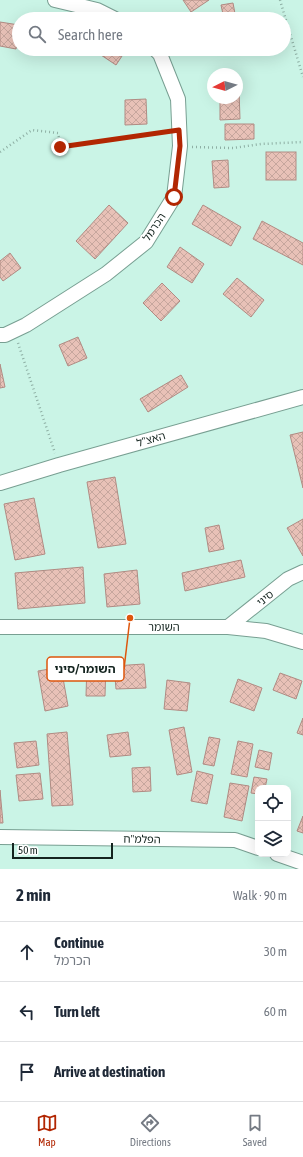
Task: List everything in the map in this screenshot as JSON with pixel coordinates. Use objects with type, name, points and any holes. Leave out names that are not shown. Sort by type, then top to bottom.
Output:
[{"type":"street","points":[[55,0],[101,12]]},
{"type":"street","name":"הכרמל","points":[[0,335],[5,335],[26,325],[106,274],[146,242],[174,197],[180,146],[178,99],[161,56]]},
{"type":"street","name":"האצ\"ל","points":[[0,483],[59,465],[303,397]]},
{"type":"street","name":"סיני","points":[[228,626],[288,579],[303,572]]},
{"type":"street","name":"השומר","points":[[0,627],[228,626],[266,631],[303,642]]},
{"type":"street","name":"הפלמ\"ח","points":[[0,837],[234,840],[255,847]]},
{"type":"street","points":[[286,857],[303,863]]},
{"type":"path","points":[[280,0],[284,12]]},
{"type":"path","points":[[291,37],[303,77]]},
{"type":"path","points":[[0,152],[32,130],[58,134],[60,147],[179,130]]},
{"type":"path","points":[[180,146],[233,148],[262,144],[303,142]]},
{"type":"path","points":[[14,331],[59,465]]},
{"type":"building","points":[[183,0],[209,0],[191,12]]},
{"type":"building","points":[[233,3],[235,12],[222,12],[221,5]]},
{"type":"building","points":[[0,22],[12,24],[12,48],[0,46]]},
{"type":"building","points":[[102,56],[122,56],[116,65]]},
{"type":"building","points":[[146,99],[147,124],[125,125],[125,100]]},
{"type":"building","points":[[220,104],[239,104],[240,119],[220,120]]},
{"type":"building","points":[[225,124],[254,124],[254,139],[225,140]]},
{"type":"building","points":[[266,152],[296,152],[296,180],[266,180]]},
{"type":"building","points":[[228,160],[229,187],[214,188],[212,161]]},
{"type":"building","points":[[109,205],[128,223],[95,259],[76,241]]},
{"type":"building","points":[[203,205],[241,227],[231,246],[192,224]]},
{"type":"building","points":[[262,221],[303,243],[303,265],[253,239]]},
{"type":"building","points":[[180,247],[204,264],[192,283],[167,267]]},
{"type":"building","points":[[10,253],[21,268],[3,281],[0,277],[0,261]]},
{"type":"building","points":[[237,278],[264,300],[251,317],[223,294]]},
{"type":"building","points":[[162,283],[180,301],[161,321],[143,303]]},
{"type":"building","points":[[78,337],[87,358],[68,366],[59,345]]},
{"type":"building","points":[[0,364],[5,387],[0,388]]},
{"type":"building","points":[[181,375],[188,387],[148,412],[140,399]]},
{"type":"building","points":[[303,432],[303,488],[290,435]]},
{"type":"building","points":[[115,477],[126,544],[98,548],[87,482]]},
{"type":"building","points":[[34,498],[45,554],[15,560],[4,504]]},
{"type":"building","points":[[303,519],[303,556],[287,528]]},
{"type":"building","points":[[219,525],[224,549],[209,552],[205,528]]},
{"type":"building","points":[[241,560],[245,577],[185,591],[182,573]]},
{"type":"building","points":[[83,567],[85,603],[18,609],[15,573]]},
{"type":"building","points":[[137,570],[140,604],[107,607],[104,574]]},
{"type":"building","points":[[87,663],[106,663],[105,696],[86,696]]},
{"type":"building","points":[[144,664],[146,688],[116,689],[114,666]]},
{"type":"building","points":[[61,667],[68,706],[45,711],[38,671]]},
{"type":"building","points":[[280,673],[302,681],[296,699],[273,690]]},
{"type":"building","points":[[238,679],[262,688],[254,711],[230,702]]},
{"type":"building","points":[[167,680],[190,683],[187,711],[164,709]]},
{"type":"building","points":[[303,718],[303,735],[297,733]]},
{"type":"building","points":[[184,727],[192,772],[177,775],[169,730]]},
{"type":"building","points":[[67,732],[73,805],[52,806],[47,734]]},
{"type":"building","points":[[128,732],[131,755],[110,757],[107,735]]},
{"type":"building","points":[[209,737],[220,739],[214,766],[203,764]]},
{"type":"building","points":[[36,741],[39,765],[17,768],[14,743]]},
{"type":"building","points":[[238,741],[253,744],[247,777],[231,774]]},
{"type":"building","points":[[259,750],[272,753],[269,770],[255,767]]},
{"type":"building","points":[[150,767],[151,791],[133,792],[132,768]]},
{"type":"building","points":[[197,771],[213,775],[207,804],[191,801]]},
{"type":"building","points":[[40,773],[43,799],[19,801],[16,775]]},
{"type":"building","points":[[254,777],[267,779],[266,785],[255,785],[255,794],[251,793]]},
{"type":"building","points":[[230,783],[249,786],[242,821],[224,817]]},
{"type":"building","points":[[0,790],[3,823],[0,823]]},
{"type":"building","points":[[303,816],[303,833],[297,831]]},
{"type":"place","name":"השומר/סיני","points":[[130,618]]},
{"type":"route","points":[[60,147],[179,130],[180,146],[174,197]]}]
